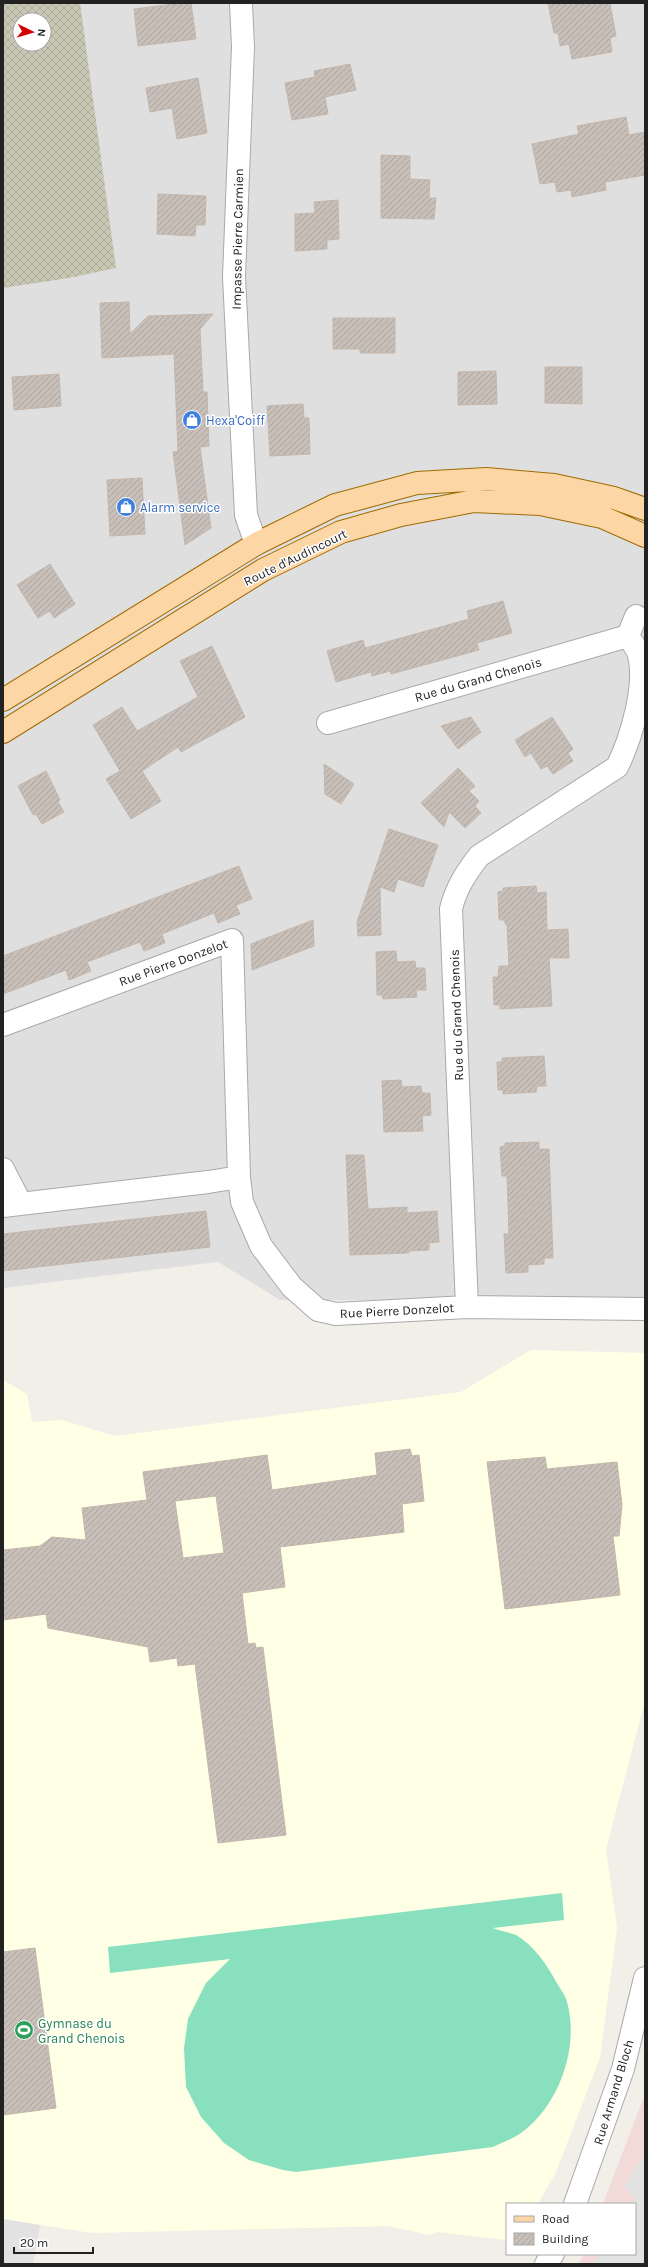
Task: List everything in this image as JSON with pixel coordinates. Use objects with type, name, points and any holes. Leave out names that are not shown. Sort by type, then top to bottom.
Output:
[{"type":"main road","name":"Route d'Audincourt","points":[[3,700],[256,544],[334,505],[417,483],[486,479],[554,485],[614,498],[645,509]]},
{"type":"main road","name":"Route d'Audincourt","points":[[3,732],[263,570],[341,532],[401,515],[474,501],[540,504],[602,517],[645,536]]},
{"type":"street","name":"Impasse Pierre Carmien","points":[[242,3],[243,47],[234,277],[246,516],[256,544]]},
{"type":"street","points":[[628,636],[636,616]]},
{"type":"street","name":"Rue du Grand Chenois","points":[[328,723],[628,636],[639,652],[643,670],[640,708],[627,747],[617,768],[478,856],[455,893],[452,909],[467,1306]]},
{"type":"street","name":"Rue Pierre Donzelot","points":[[3,1025],[232,940],[239,1177],[242,1202],[261,1246],[292,1287],[318,1310],[336,1314],[467,1306]]},
{"type":"street","points":[[3,1170],[12,1205],[239,1177]]},
{"type":"street","points":[[467,1306],[645,1309]]},
{"type":"street","name":"Rue Armand Bloch","points":[[575,2203],[623,2069],[645,1978]]},
{"type":"street","points":[[546,2264],[552,2255]]},
{"type":"shaded area","points":[[3,3],[645,3],[645,1301],[280,1300],[218,1262],[3,1288]]},
{"type":"shaded area","points":[[3,3],[80,3],[116,268],[69,278],[3,288]]},
{"type":"shaded area","points":[[531,1350],[645,1353],[645,1701],[606,1849],[617,1928],[600,2058],[556,2172],[539,2203],[506,2203],[505,2240],[438,2232],[430,2235],[388,2226],[92,2233],[3,2219],[3,1380],[27,1394],[32,1422],[62,1420],[115,1436],[461,1392]]},
{"type":"shaded area","points":[[645,2094],[645,2264],[579,2264],[583,2255],[636,2255],[636,2203],[603,2203]]},
{"type":"shaded area","points":[[645,2154],[645,2264],[593,2264],[598,2255],[636,2255],[636,2203],[632,2203],[635,2198],[624,2186]]},
{"type":"shaded area","points":[[3,2219],[40,2225],[33,2264],[3,2264]]},
{"type":"green space","points":[[562,1893],[564,1920],[493,1928],[516,1935],[528,1944],[543,1960],[566,1999],[570,2020],[570,2039],[568,2057],[562,2076],[555,2094],[544,2110],[532,2124],[518,2135],[493,2147],[296,2172],[283,2170],[249,2160],[224,2143],[201,2117],[186,2087],[184,2048],[188,2019],[206,1983],[230,1959],[110,1973],[108,1947]]},
{"type":"building","points":[[191,3],[196,39],[138,46],[134,9]]},
{"type":"building","points":[[548,3],[610,3],[616,36],[610,38],[612,52],[572,59],[569,44],[560,46],[558,33],[554,33]]},
{"type":"building","points":[[350,64],[356,90],[325,97],[328,114],[292,120],[285,83],[315,77],[314,71]]},
{"type":"building","points":[[198,78],[207,133],[177,139],[172,108],[150,112],[146,88]]},
{"type":"building","points":[[626,117],[629,135],[645,132],[645,175],[605,182],[606,190],[572,197],[571,190],[557,192],[555,182],[540,184],[532,144],[579,134],[577,126]]},
{"type":"building","points":[[381,155],[410,156],[410,179],[430,180],[429,198],[436,198],[434,219],[381,218]]},
{"type":"building","points":[[158,194],[206,196],[205,225],[196,225],[195,236],[157,234]]},
{"type":"building","points":[[338,200],[339,239],[327,240],[327,249],[295,251],[295,214],[315,213],[314,202]]},
{"type":"building","points":[[129,302],[130,334],[148,316],[213,314],[200,329],[203,392],[207,392],[209,446],[200,447],[211,528],[185,545],[173,452],[178,451],[174,354],[102,358],[100,303]]},
{"type":"building","points":[[333,318],[395,318],[395,353],[360,353],[360,349],[333,349]]},
{"type":"building","points":[[545,367],[582,367],[582,404],[545,403]]},
{"type":"building","points":[[496,371],[497,404],[458,405],[458,372]]},
{"type":"building","points":[[59,374],[61,406],[14,410],[12,377]]},
{"type":"building","points":[[303,404],[304,418],[309,418],[310,454],[270,456],[267,406]]},
{"type":"building","name":"Alarm service","points":[[142,478],[145,534],[110,536],[107,480]]},
{"type":"building","points":[[50,564],[75,604],[54,618],[50,611],[38,618],[17,585]]},
{"type":"building","points":[[503,601],[512,633],[477,643],[479,650],[391,674],[390,671],[372,676],[371,672],[336,682],[327,651],[363,640],[365,648],[469,619],[467,611]]},
{"type":"building","points":[[212,646],[245,717],[181,752],[178,747],[142,771],[161,801],[131,819],[106,779],[120,771],[93,725],[122,707],[137,731],[198,697],[180,661]]},
{"type":"building","points":[[471,717],[481,732],[458,749],[441,726]]},
{"type":"building","points":[[552,717],[573,749],[568,753],[573,761],[553,774],[547,766],[541,769],[531,753],[525,757],[515,740]]},
{"type":"building","points":[[324,764],[354,784],[341,804],[325,794]]},
{"type":"building","points":[[458,768],[475,786],[469,791],[479,801],[475,806],[481,813],[465,828],[449,812],[444,827],[421,803]]},
{"type":"building","points":[[46,771],[60,800],[58,802],[64,812],[42,824],[36,814],[33,815],[18,786]]},
{"type":"building","points":[[389,829],[438,845],[423,887],[398,879],[394,892],[380,887],[381,935],[358,936],[357,922]]},
{"type":"building","points":[[239,866],[252,899],[236,905],[240,914],[218,923],[214,913],[162,934],[165,943],[144,951],[140,942],[87,962],[91,971],[69,980],[66,970],[3,994],[3,956]]},
{"type":"building","points":[[536,886],[537,893],[546,892],[547,930],[568,929],[569,958],[549,958],[552,1006],[500,1009],[500,1005],[494,1005],[493,977],[498,977],[499,966],[509,966],[507,924],[505,924],[505,920],[499,920],[498,892],[503,891],[503,888]]},
{"type":"building","points":[[313,920],[314,946],[252,970],[251,944]]},
{"type":"building","points":[[396,951],[397,962],[415,961],[416,968],[425,968],[426,990],[416,990],[417,997],[383,999],[382,995],[377,995],[376,952]]},
{"type":"building","points":[[544,1056],[546,1086],[537,1086],[536,1092],[503,1094],[503,1090],[498,1090],[497,1062],[502,1062],[502,1058]]},
{"type":"building","points":[[401,1080],[402,1087],[421,1086],[422,1093],[430,1093],[431,1115],[422,1116],[423,1131],[384,1132],[382,1081]]},
{"type":"building","points":[[539,1142],[539,1149],[549,1149],[553,1258],[544,1258],[544,1264],[528,1265],[528,1272],[506,1273],[504,1234],[509,1234],[507,1176],[502,1176],[500,1147],[505,1146],[505,1143]]},
{"type":"building","points":[[346,1155],[364,1155],[368,1209],[407,1207],[407,1213],[437,1211],[439,1242],[429,1243],[429,1250],[408,1251],[409,1253],[350,1255]]},
{"type":"building","points":[[206,1211],[210,1247],[3,1271],[3,1234]]},
{"type":"building","points":[[410,1449],[412,1456],[419,1455],[424,1501],[402,1504],[404,1532],[280,1547],[285,1587],[242,1593],[248,1644],[255,1643],[256,1648],[263,1647],[286,1835],[218,1843],[195,1664],[178,1666],[177,1658],[150,1662],[148,1647],[48,1628],[46,1614],[3,1620],[3,1550],[40,1546],[52,1537],[86,1540],[82,1508],[147,1500],[143,1472],[267,1455],[272,1490],[377,1475],[375,1453]],"holes":[[[216,1496],[224,1553],[183,1558],[175,1501]]]},
{"type":"building","points":[[545,1457],[547,1469],[617,1462],[622,1505],[619,1536],[613,1536],[620,1595],[505,1609],[487,1462]]},
{"type":"building","name":"Gymnase du Grand Chenois","points":[[35,1948],[56,2108],[3,2115],[3,1952]]},
{"type":"place","name":"Hexa'Coiff","points":[[192,420]]},
{"type":"place","name":"Alarm service","points":[[126,507]]},
{"type":"place","name":"Gymnase du Grand Chenois","points":[[24,2030]]}]
